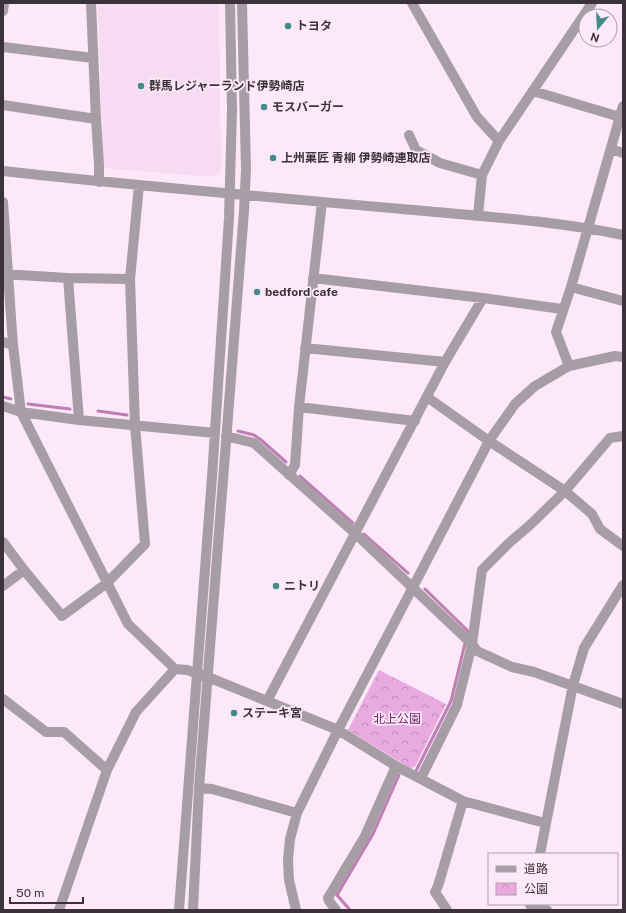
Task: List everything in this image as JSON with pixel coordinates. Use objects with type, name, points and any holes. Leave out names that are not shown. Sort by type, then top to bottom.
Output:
[{"type":"street","points":[[3,11],[4,3]]},
{"type":"street","points":[[91,3],[99,165],[98,182]]},
{"type":"street","points":[[179,910],[230,194],[232,110],[230,3]]},
{"type":"street","points":[[193,910],[199,788],[245,195],[245,114],[242,3]]},
{"type":"street","points":[[412,3],[477,117],[500,141]]},
{"type":"street","points":[[478,216],[482,175],[500,141],[592,3]]},
{"type":"street","points":[[3,47],[93,58]]},
{"type":"street","points":[[533,90],[620,117]]},
{"type":"street","points":[[3,105],[96,119]]},
{"type":"street","points":[[569,366],[556,332],[562,309],[571,286],[623,106]]},
{"type":"street","points":[[409,135],[416,150],[440,163],[482,175]]},
{"type":"street","points":[[611,149],[623,153]]},
{"type":"street","points":[[3,171],[98,182],[478,216],[588,228],[623,235]]},
{"type":"street","points":[[3,542],[62,616],[107,583],[145,544],[135,425],[130,279],[139,185]]},
{"type":"street","points":[[3,202],[5,275],[21,412],[128,624],[175,669],[187,670],[208,677],[338,730],[396,766],[463,801],[545,822]]},
{"type":"street","points":[[289,475],[295,465],[299,407],[322,202]]},
{"type":"street","points":[[5,275],[130,279]]},
{"type":"street","points":[[68,278],[80,420]]},
{"type":"street","points":[[313,278],[562,309]]},
{"type":"street","points":[[571,286],[623,301]]},
{"type":"street","points":[[267,701],[445,362],[483,298]]},
{"type":"street","points":[[3,342],[13,345]]},
{"type":"street","points":[[306,348],[445,362]]},
{"type":"street","points":[[296,910],[289,880],[288,860],[290,839],[298,813],[338,730],[489,441],[515,404],[535,386],[569,366],[616,356],[623,357]]},
{"type":"street","points":[[427,397],[489,441],[565,491],[592,514],[600,529],[623,546]]},
{"type":"street","points":[[3,406],[21,412],[80,420],[214,433]]},
{"type":"street","points":[[299,407],[414,421]]},
{"type":"street","points":[[226,436],[254,443],[356,534],[412,589],[472,644],[477,651],[512,667],[534,672],[623,704]]},
{"type":"street","points":[[421,778],[457,705],[472,644],[482,570],[509,542],[530,525],[565,491],[610,438],[623,436]]},
{"type":"street","points":[[3,586],[24,570]]},
{"type":"street","points":[[540,853],[545,822],[573,686],[584,648],[621,591]]},
{"type":"street","points":[[58,910],[107,770],[136,712],[175,669]]},
{"type":"street","points":[[3,699],[46,732],[64,732],[107,770]]},
{"type":"street","points":[[336,910],[328,898],[365,836],[396,766]]},
{"type":"street","points":[[199,788],[212,789],[298,813]]},
{"type":"street","points":[[447,910],[435,892],[463,801]]},
{"type":"street","points":[[530,906],[547,910]]},
{"type":"shaded area","points":[[97,3],[219,3],[221,171],[211,177],[103,168]]},
{"type":"green space","name":"北上公園","points":[[379,670],[446,704],[415,767],[410,768],[348,730]]},
{"type":"waterway","points":[[3,397],[11,399]]},
{"type":"waterway","points":[[28,404],[70,409]]},
{"type":"waterway","points":[[98,411],[127,415]]},
{"type":"waterway","points":[[238,431],[254,435],[286,462]]},
{"type":"waterway","points":[[300,476],[353,523]]},
{"type":"waterway","points":[[364,534],[408,573]]},
{"type":"waterway","points":[[416,771],[451,701],[468,631],[425,589]]},
{"type":"waterway","points":[[350,910],[337,895],[373,834],[399,775]]},
{"type":"place","name":"トヨタ","points":[[288,26]]},
{"type":"place","name":"群馬レジャーランド伊勢崎店","points":[[141,86]]},
{"type":"place","name":"モスバーガー","points":[[264,107]]},
{"type":"place","name":"上州菓匠 青柳 伊勢崎連取店","points":[[273,158]]},
{"type":"place","name":"bedford cafe","points":[[257,292]]},
{"type":"place","name":"ニトリ","points":[[276,586]]},
{"type":"place","name":"ステーキ宮","points":[[234,713]]}]
